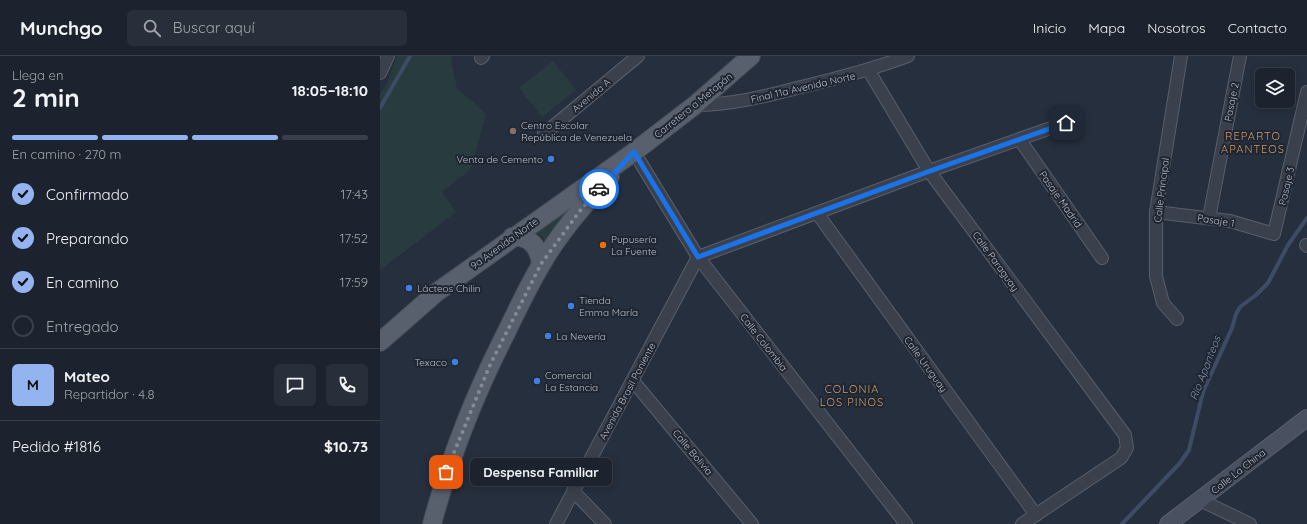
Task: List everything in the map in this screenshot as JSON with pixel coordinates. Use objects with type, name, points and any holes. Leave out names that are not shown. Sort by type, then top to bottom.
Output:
[{"type":"main road","name":"Carretera a Metapán","points":[[634,152],[694,105],[751,56]]},
{"type":"main road","name":"9a Avenida Norte","points":[[380,341],[437,292],[512,237],[634,152]]},
{"type":"main road","points":[[432,524],[446,472],[490,365],[541,264],[579,212],[634,152]]},
{"type":"main road","points":[[512,237],[522,237],[531,242],[538,250],[541,264]]},
{"type":"main road","name":"Calle La China","points":[[1168,524],[1307,418]]},
{"type":"street","points":[[380,73],[388,56]]},
{"type":"street","name":"Avenida A","points":[[544,134],[638,56]]},
{"type":"street","name":"Final 11a Avenida Norte","points":[[694,105],[714,105],[746,100],[869,71],[908,56]]},
{"type":"street","name":"Calle Principal","points":[[1177,319],[1163,303],[1156,276],[1156,212],[1182,56]]},
{"type":"street","name":"Pasaje 2","points":[[1209,218],[1240,56]]},
{"type":"street","name":"Calle Paraguay","points":[[869,71],[930,171],[1125,435],[1127,448],[1121,458],[1036,515]]},
{"type":"street","name":"Pasaje 3","points":[[1274,234],[1307,92]]},
{"type":"street","points":[[698,257],[930,171],[1066,123]]},
{"type":"street","name":"Pasaje Madrid","points":[[1020,140],[1102,258]]},
{"type":"street","name":"Calle Colombia","points":[[634,152],[698,257],[906,524]]},
{"type":"street","name":"Pasaje 1","points":[[1156,212],[1209,218],[1257,228],[1274,234]]},
{"type":"street","name":"Calle Uruguay","points":[[817,213],[1036,515]]},
{"type":"street","name":"Avenida Brasil Poniente","points":[[556,524],[698,257]]},
{"type":"street","name":"Calle Bolivia","points":[[633,380],[752,524]]},
{"type":"street","points":[[573,491],[605,524]]},
{"type":"street","points":[[1200,500],[1250,524]]},
{"type":"street","points":[[1022,524],[1036,515]]},
{"type":"shaded area","points":[[397,56],[452,56],[451,61],[457,88],[486,114],[471,169],[442,192],[456,212],[380,270],[380,94],[387,84]]},
{"type":"shaded area","points":[[553,61],[576,90],[542,117],[519,88]]},
{"type":"shaded area","points":[[564,212],[566,213],[565,217],[545,240],[535,231]]},
{"type":"waterway","points":[[380,108],[410,56]]},
{"type":"waterway","name":"Río Apanteos","points":[[1122,524],[1180,463],[1189,450],[1203,392],[1232,328],[1236,314],[1240,307],[1256,295],[1268,283],[1288,245],[1307,218]]},
{"type":"way so far","points":[[446,472],[490,365],[512,318],[541,264],[579,212],[599,189]]},
{"type":"place","name":"Centro Escolar República de Venezuela","points":[[513,131]]},
{"type":"place","name":"Venta de Cemento","points":[[551,159]]},
{"type":"place","name":"Pupusería La Fuente","points":[[603,245]]},
{"type":"place","name":"Lácteos Chilin","points":[[409,288]]},
{"type":"place","name":"Tienda Emma María","points":[[571,306]]},
{"type":"place","name":"La Nevería","points":[[548,336]]},
{"type":"place","name":"Texaco","points":[[455,362]]},
{"type":"place","name":"Comercial La Estancia","points":[[537,381]]},
{"type":"place","name":"Despensa Familiar","points":[[446,472]]},
{"type":"district","name":"REPARTO APANTEOS","points":[[1253,142]]},
{"type":"district","name":"COLONIA LOS PINOS","points":[[852,395]]},
{"type":"route","points":[[599,189],[634,152],[698,257],[930,171],[1066,123]]}]
